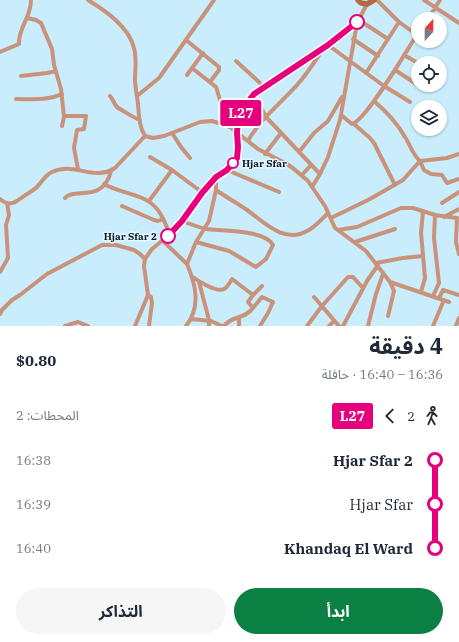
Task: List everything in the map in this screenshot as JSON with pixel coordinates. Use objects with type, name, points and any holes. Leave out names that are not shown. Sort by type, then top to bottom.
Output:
[{"type":"street","points":[[0,52],[19,44],[19,38],[30,10],[31,0]]},
{"type":"street","points":[[88,0],[94,2],[111,16],[124,30],[133,43],[135,53],[135,80],[140,120],[142,131],[145,136],[148,138],[158,137],[206,120],[230,127],[265,154],[287,164],[302,175],[312,187],[331,218],[333,224],[338,230],[366,251],[390,282],[394,291],[388,316]]},
{"type":"street","points":[[137,96],[159,78],[214,0]]},
{"type":"street","points":[[312,187],[320,174],[333,144],[340,122],[347,83],[349,61],[358,21],[362,14],[362,2],[374,0]]},
{"type":"street","points":[[377,0],[399,22],[411,30]]},
{"type":"street","points":[[424,0],[459,23]]},
{"type":"street","points":[[432,12],[440,0]]},
{"type":"street","points":[[27,18],[41,23],[52,49],[62,94],[64,116],[62,126]]},
{"type":"street","points":[[358,21],[388,39]]},
{"type":"street","points":[[135,326],[148,295],[144,266],[145,259],[152,249],[163,241],[182,221],[202,193],[216,177],[227,170],[237,158],[238,120],[249,100],[254,94],[324,48],[358,21]]},
{"type":"street","points":[[366,73],[399,22]]},
{"type":"street","points":[[354,39],[378,56]]},
{"type":"street","points":[[186,40],[220,67],[210,82]]},
{"type":"street","points":[[354,124],[374,101],[411,43]]},
{"type":"street","points":[[328,45],[384,86],[410,102]]},
{"type":"street","points":[[248,141],[253,132],[266,117],[301,80],[324,48]]},
{"type":"street","points":[[187,75],[203,54]]},
{"type":"street","points":[[404,54],[411,59]]},
{"type":"street","points":[[236,61],[259,82],[263,88]]},
{"type":"street","points":[[192,68],[217,88],[218,97],[226,112]]},
{"type":"street","points":[[395,70],[411,80]]},
{"type":"street","points":[[21,76],[56,71]]},
{"type":"street","points":[[16,99],[40,100],[62,94]]},
{"type":"street","points":[[299,152],[314,133],[331,117],[344,95]]},
{"type":"street","points":[[110,96],[119,108],[140,120]]},
{"type":"street","points":[[220,124],[226,112],[233,106],[245,100],[249,100],[263,111],[266,117],[320,174]]},
{"type":"street","points":[[374,101],[395,121],[407,140],[412,153],[420,161],[424,170],[431,174],[442,175],[447,184],[459,178]]},
{"type":"street","points":[[341,115],[354,124],[374,143],[395,184]]},
{"type":"street","points":[[64,116],[86,116],[84,128],[77,130],[75,133],[75,152],[78,169]]},
{"type":"street","points":[[331,117],[340,122]]},
{"type":"street","points":[[172,133],[190,158]]},
{"type":"street","points":[[265,154],[281,133]]},
{"type":"street","points":[[65,198],[69,195],[94,192],[104,184],[111,171],[145,136]]},
{"type":"street","points":[[331,218],[403,180],[420,161],[447,158],[459,154]]},
{"type":"street","points":[[150,157],[172,170],[202,193]]},
{"type":"street","points":[[302,175],[311,165]]},
{"type":"street","points":[[0,199],[7,203],[14,204],[37,187],[47,175],[52,172],[68,168],[98,174],[111,171]]},
{"type":"street","points":[[149,201],[172,170]]},
{"type":"street","points":[[227,170],[279,192]]},
{"type":"street","points":[[187,264],[196,242],[209,220],[216,190],[216,177]]},
{"type":"street","points":[[104,184],[111,188],[149,201],[158,210],[170,234]]},
{"type":"street","points":[[216,190],[265,224],[281,233],[296,234],[307,232],[328,213]]},
{"type":"street","points":[[442,203],[459,192]]},
{"type":"street","points":[[0,272],[8,258],[6,225],[9,215],[7,203]]},
{"type":"street","points":[[122,206],[154,220],[163,219]]},
{"type":"street","points":[[338,230],[357,227],[401,208],[413,208],[435,215],[458,218],[456,242],[459,254]]},
{"type":"street","points":[[444,217],[459,209]]},
{"type":"street","points":[[421,292],[425,278],[421,233],[423,211]]},
{"type":"street","points":[[433,296],[439,283],[434,238],[435,215]]},
{"type":"street","points":[[182,221],[204,228],[259,235],[271,242],[273,245],[266,259],[256,267],[230,251],[196,242]]},
{"type":"street","points":[[355,242],[395,229]]},
{"type":"street","points":[[163,241],[187,264],[193,277],[196,306],[191,319],[186,326]]},
{"type":"street","points":[[0,314],[12,300],[47,274],[102,245],[116,245],[134,250],[145,259]]},
{"type":"street","points":[[342,326],[377,264],[397,258],[423,256]]},
{"type":"street","points":[[368,326],[383,274]]},
{"type":"street","points":[[193,277],[199,282],[222,290],[225,289],[232,279],[253,296]]},
{"type":"street","points":[[307,326],[322,306],[348,277],[356,279],[363,288]]},
{"type":"street","points":[[199,282],[209,324]]},
{"type":"street","points":[[390,282],[449,302]]},
{"type":"street","points":[[253,308],[248,302],[262,286]]},
{"type":"street","points":[[439,298],[443,290],[459,295]]},
{"type":"street","points":[[148,295],[151,297],[152,302],[149,326]]},
{"type":"street","points":[[191,319],[209,324],[214,322],[223,326],[233,318],[247,314],[262,297],[273,302],[260,326]]},
{"type":"street","points":[[314,297],[339,326]]},
{"type":"street","points":[[433,326],[444,300]]},
{"type":"street","points":[[239,317],[239,326]]},
{"type":"street","points":[[457,326],[459,318]]},
{"type":"street","points":[[329,326],[334,321]]},
{"type":"street","points":[[65,326],[77,322],[84,323],[88,326]]},
{"type":"bus line","name":"L27","points":[[168,236],[182,221],[202,193],[216,177],[227,170],[237,158],[238,120],[244,107],[254,94],[328,45],[357,22]]},
{"type":"place","name":"Hjar Sfar","points":[[233,163]]},
{"type":"place","name":"Hjar Sfar 2","points":[[168,236]]}]
